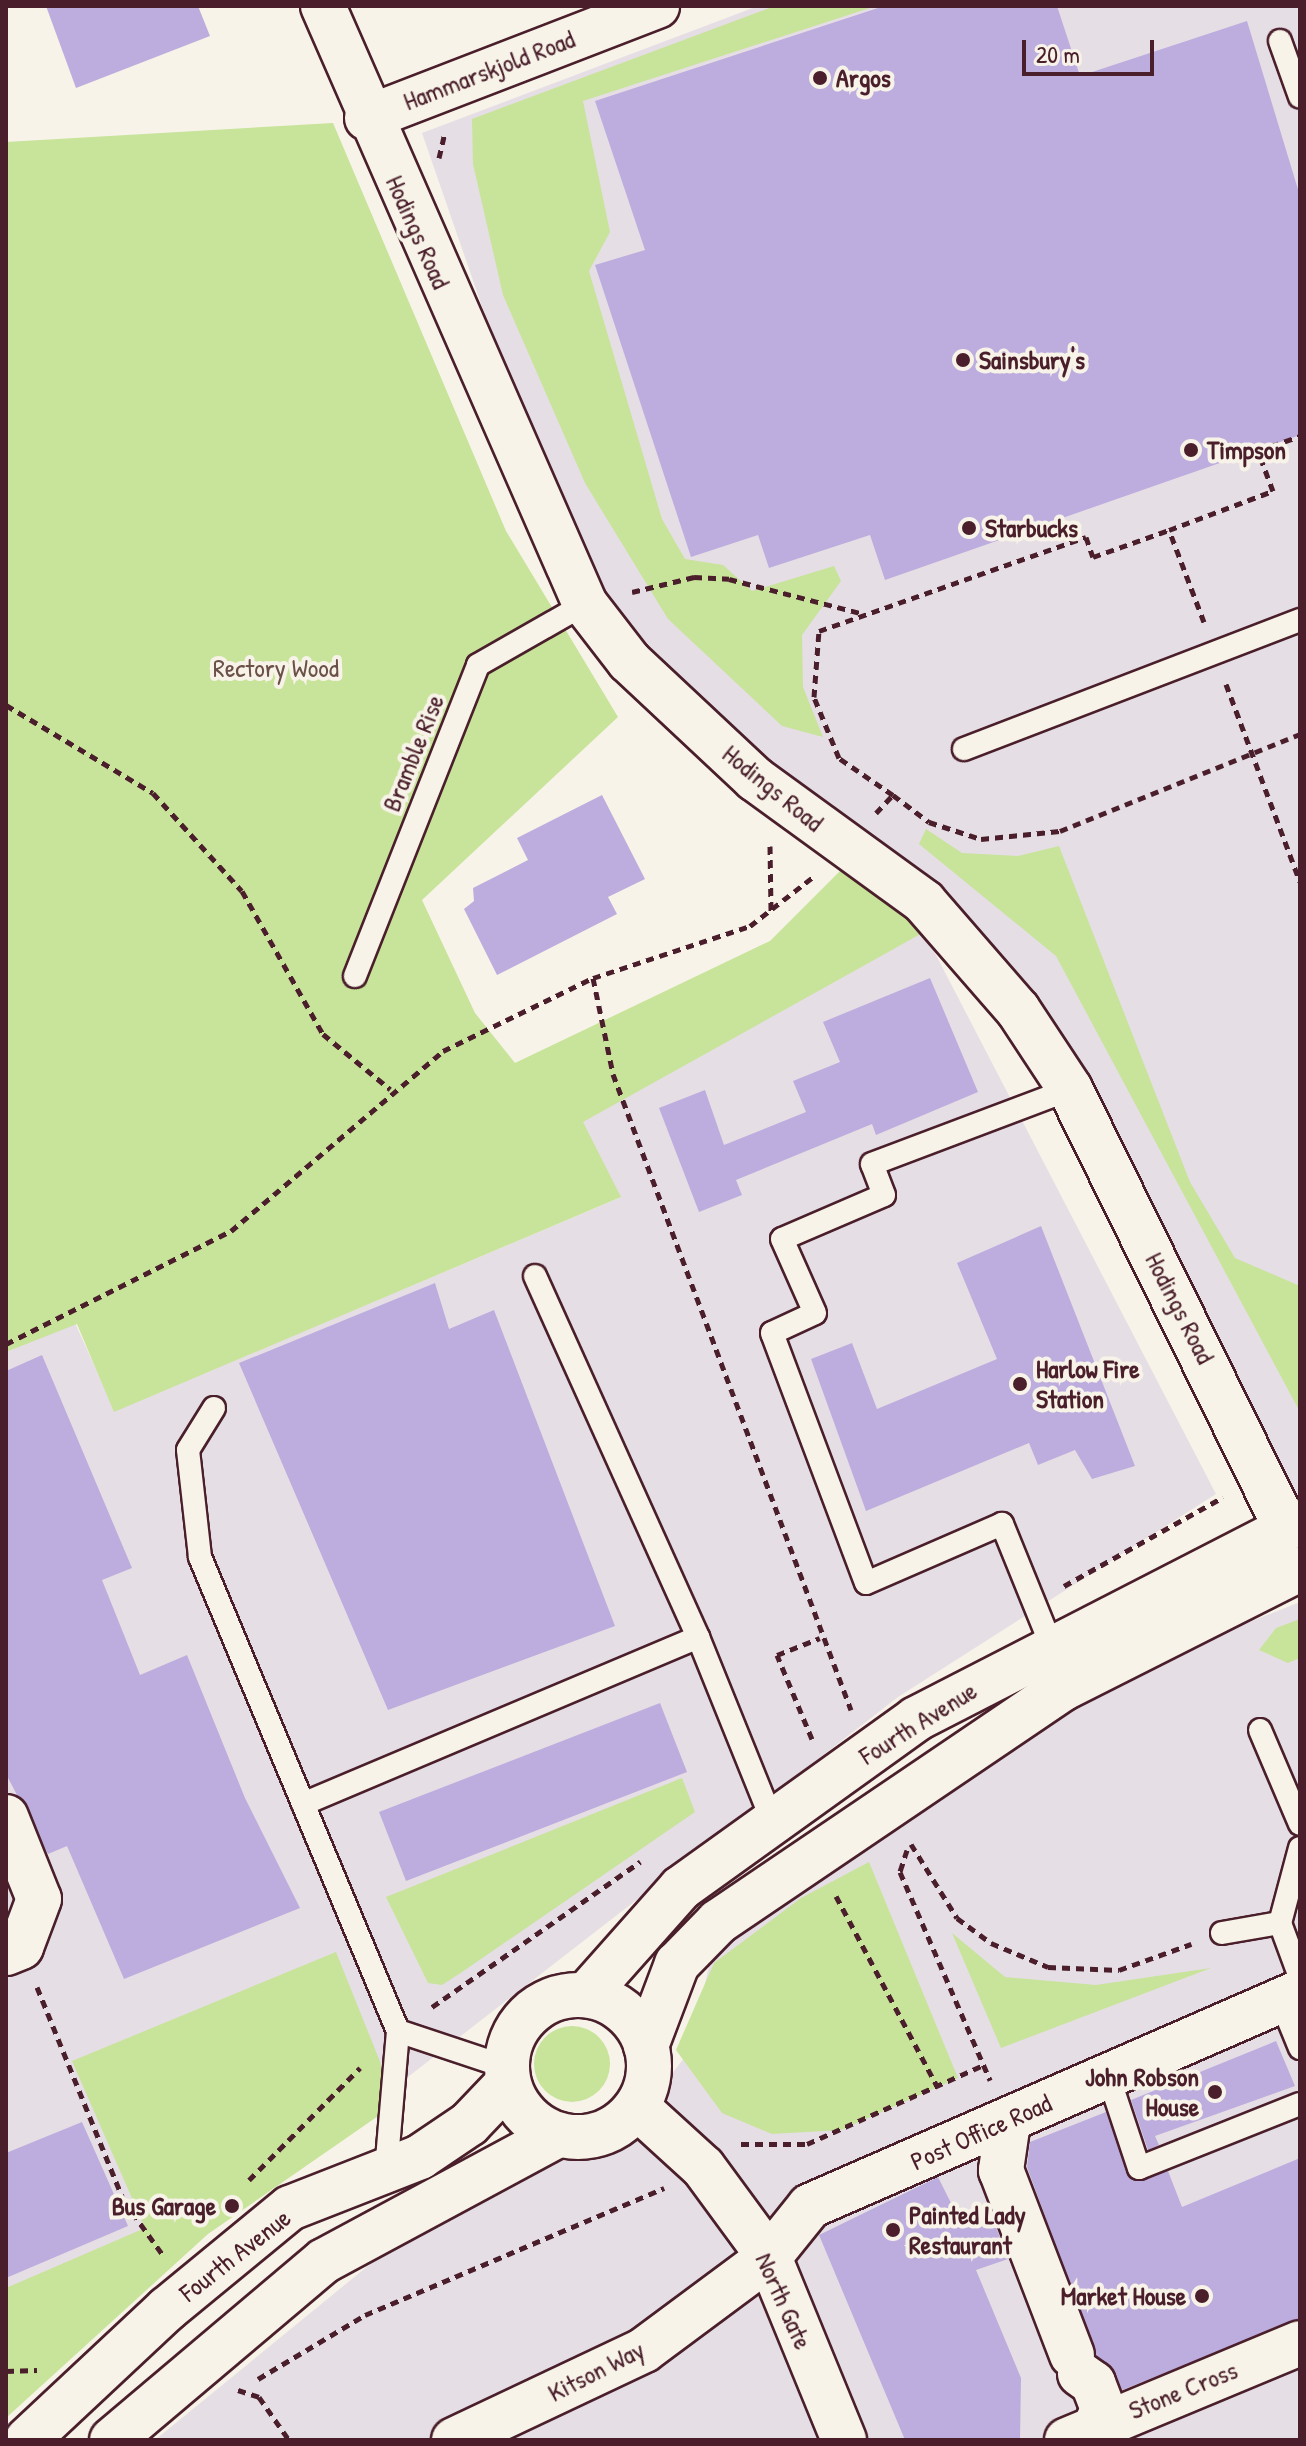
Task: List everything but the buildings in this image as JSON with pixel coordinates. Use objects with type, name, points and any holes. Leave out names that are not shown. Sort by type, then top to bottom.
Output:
[{"type":"street","name":"Hodings Road","points":[[323,6],[367,118],[585,604],[629,661],[769,789],[924,902],[1018,1010],[1070,1089],[1293,1525]]},
{"type":"street","name":"Hammarskjold Road","points":[[367,118],[657,6]]},
{"type":"street","name":"Fourth Avenue","points":[[586,1995],[681,1888],[916,1719],[1293,1525]]},
{"type":"street","name":"Fourth Avenue","points":[[646,2046],[677,1964],[718,1922],[1064,1688],[1300,1569]]},
{"type":"street","points":[[6,1817],[39,1899],[13,1950]]},
{"type":"street","name":"Post Office Road","points":[[769,2257],[810,2206],[1008,2122],[1293,1989]]},
{"type":"street","points":[[112,2440],[324,2261],[558,2135],[602,2134],[637,2107],[646,2088],[646,2046],[624,2012],[586,1995],[562,1996],[522,2021],[507,2075],[526,2116],[558,2135]]},
{"type":"street","name":"Fourth Avenue","points":[[27,2440],[167,2309],[290,2208],[386,2171],[469,2124],[507,2075]]},
{"type":"street","name":"North Gate","points":[[637,2107],[703,2167],[769,2257],[844,2440]]},
{"type":"street","points":[[1008,2122],[1001,2170],[1072,2355]]},
{"type":"street","name":"Kitson Way","points":[[454,2440],[644,2350],[769,2257]]},
{"type":"street","name":"Stone Cross","points":[[1092,2425],[1300,2343]]},
{"type":"lane","points":[[1280,41],[1300,97]]},
{"type":"lane","name":"Bramble Rise","points":[[355,976],[478,665],[585,604]]},
{"type":"lane","points":[[964,749],[1300,620]]},
{"type":"lane","points":[[1052,1647],[1002,1524],[866,1583],[772,1333],[815,1313],[782,1239],[884,1195],[872,1164],[1070,1089]]},
{"type":"lane","points":[[535,1276],[698,1637],[772,1820]]},
{"type":"lane","points":[[214,1408],[188,1450],[200,1557],[398,2031],[386,2171]]},
{"type":"lane","points":[[303,1804],[698,1637]]},
{"type":"lane","points":[[1260,1730],[1300,1824]]},
{"type":"lane","points":[[1300,1848],[1280,1923],[1293,1989],[1300,2048]]},
{"type":"lane","points":[[1222,1933],[1280,1923]]},
{"type":"lane","points":[[398,2031],[507,2075]]},
{"type":"lane","points":[[1108,2075],[1139,2168],[1300,2104]]},
{"type":"path","points":[[444,175],[438,161],[454,120]]},
{"type":"path","points":[[1169,530],[1093,557],[1086,537],[819,631],[814,697],[839,758],[929,822],[981,839],[1060,831],[1300,734]]},
{"type":"path","points":[[633,605],[624,594],[694,577],[866,614]]},
{"type":"path","points":[[6,705],[153,793],[242,891],[323,1034],[390,1089]]},
{"type":"path","points":[[769,789],[771,911]]},
{"type":"path","points":[[860,807],[872,817],[893,795]]},
{"type":"path","points":[[6,1344],[231,1231],[320,1159],[390,1089],[443,1051],[593,978],[750,926],[827,866]]},
{"type":"path","points":[[593,978],[613,1074],[820,1638],[851,1710]]},
{"type":"path","points":[[814,1743],[777,1655],[820,1638]]},
{"type":"path","points":[[903,1829],[957,1918],[991,1943],[1048,1967],[1119,1970],[1222,1933]]},
{"type":"path","points":[[909,1841],[900,1872],[1008,2122]]},
{"type":"path","points":[[832,1888],[937,2086]]},
{"type":"path","points":[[13,1950],[124,2201],[168,2263]]},
{"type":"path","points":[[239,2390],[365,2315],[518,2245],[617,2213],[703,2167],[738,2144],[807,2144],[984,2065]]},
{"type":"path","points":[[6,2371],[47,2369]]},
{"type":"shaded area","points":[[758,6],[1300,6],[1300,1521],[1018,1010],[585,604],[422,133]]},
{"type":"shaded area","points":[[924,932],[1216,1494],[898,1697],[168,2263],[6,2401],[6,1352],[75,1323],[115,1411],[619,1198],[578,1122]]},
{"type":"shaded area","points":[[1300,1602],[1300,2440],[155,2440],[506,2153],[621,2140],[691,2049],[713,1947],[1108,1678]]},
{"type":"green space","points":[[775,6],[876,6],[583,101],[610,232],[589,271],[662,519],[685,559],[723,565],[752,591],[834,566],[841,581],[802,635],[803,687],[823,737],[782,726],[668,619],[585,483],[503,295],[473,164],[472,119]]},
{"type":"green space","name":"Rectory Wood","points":[[333,123],[506,531],[618,717],[422,900],[475,1013],[515,1063],[770,941],[844,867],[935,926],[583,1122],[621,1197],[114,1412],[77,1324],[6,1352],[6,142]]},
{"type":"green space","points":[[926,829],[962,853],[1018,856],[1059,846],[1190,1182],[1235,1258],[1300,1286],[1300,1412],[1056,956],[919,844]]},
{"type":"green space","points":[[1300,1619],[1300,1658],[1288,1663],[1259,1650],[1276,1628]]},
{"type":"green space","points":[[682,1778],[695,1812],[442,1985],[428,1983],[386,1897]]},
{"type":"green space","points":[[869,1862],[958,2078],[841,2130],[772,2134],[722,2113],[676,2050],[714,1963],[801,1898]]},
{"type":"green space","points":[[952,1933],[1005,1977],[1096,1985],[1211,1968],[1001,2048]]},
{"type":"green space","points":[[336,1952],[381,2064],[381,2114],[208,2234],[6,2418],[6,2288],[145,2228],[72,2061]]},
{"type":"green space","points":[[572,2026],[586,2029],[599,2037],[607,2050],[610,2064],[607,2078],[599,2091],[586,2099],[572,2102],[558,2099],[545,2091],[537,2078],[534,2064],[537,2050],[545,2037],[558,2029]]},
{"type":"place","name":"Argos","points":[[820,78]]},
{"type":"place","name":"Sainsbury's","points":[[963,360]]},
{"type":"place","name":"Timpson","points":[[1191,450]]},
{"type":"place","name":"Starbucks","points":[[969,528]]},
{"type":"place","name":"Harlow Fire Station","points":[[1020,1384]]},
{"type":"place","name":"John Robson House","points":[[1215,2092]]},
{"type":"place","name":"Bus Garage","points":[[232,2206]]},
{"type":"place","name":"Painted Lady Restaurant","points":[[893,2230]]},
{"type":"place","name":"Market House","points":[[1202,2296]]}]
